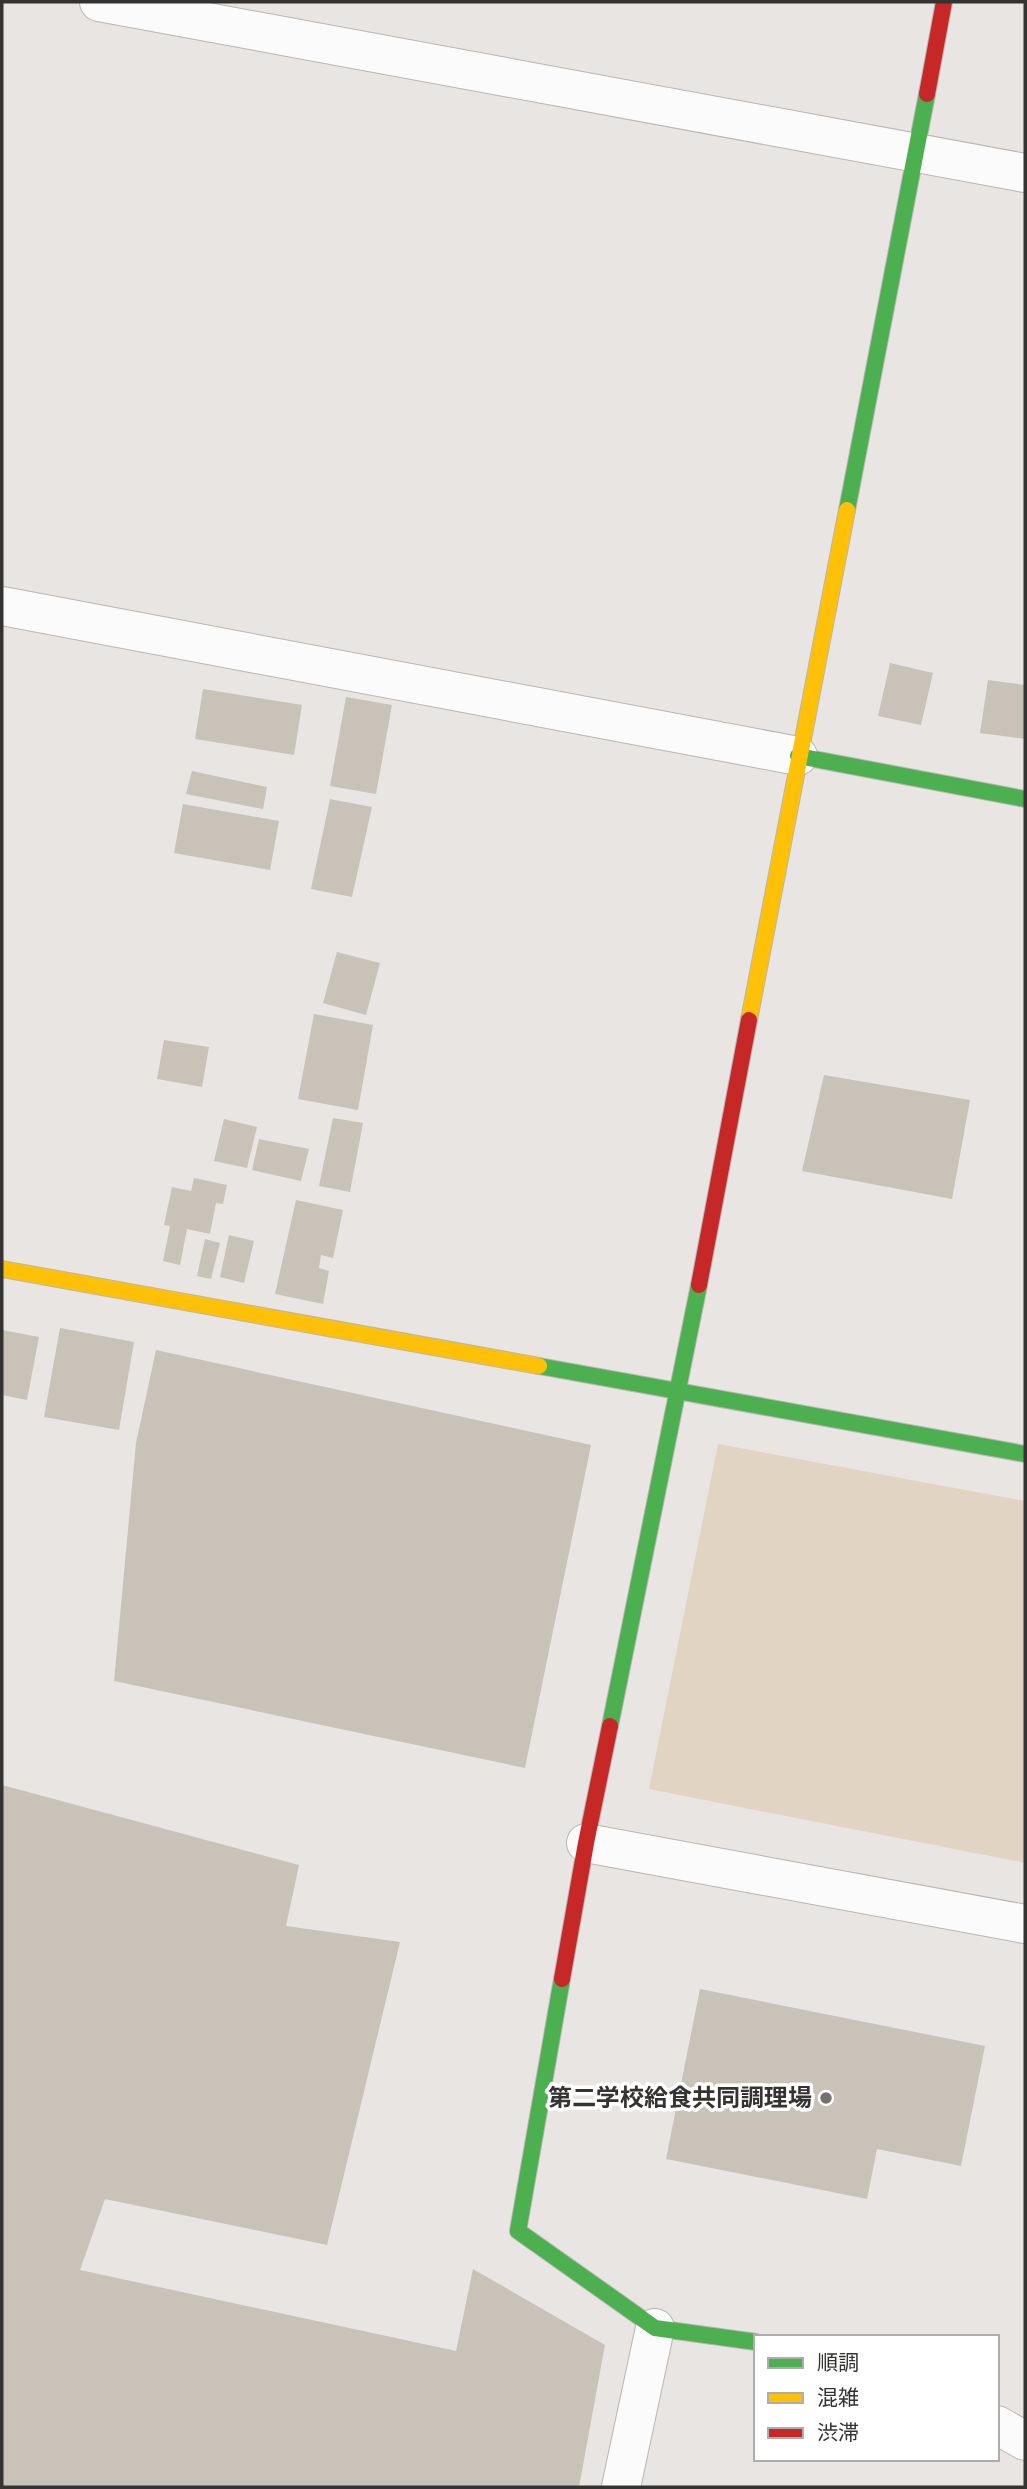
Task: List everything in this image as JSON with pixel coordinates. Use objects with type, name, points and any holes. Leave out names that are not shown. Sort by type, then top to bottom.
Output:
[{"type":"street","points":[[99,2],[1025,173]]},
{"type":"street","points":[[754,2342],[655,2328],[518,2231],[586,1843],[678,1393],[944,2]]},
{"type":"street","points":[[2,606],[1025,799]]},
{"type":"street","points":[[2,1269],[1025,1454]]},
{"type":"street","points":[[586,1843],[1025,1924]]},
{"type":"street","points":[[621,2487],[655,2328]]},
{"type":"street","points":[[999,2426],[1025,2441]]},
{"type":"shaded area","points":[[718,1444],[1025,1501],[1025,1863],[649,1789]]},
{"type":"building","points":[[890,663],[933,673],[921,725],[878,716]]},
{"type":"building","points":[[988,680],[1025,685],[1025,739],[980,733]]},
{"type":"building","points":[[203,689],[302,705],[294,755],[195,739]]},
{"type":"building","points":[[346,697],[392,705],[376,794],[330,786]]},
{"type":"building","points":[[192,771],[267,787],[263,809],[186,794]]},
{"type":"building","points":[[330,799],[372,807],[352,897],[311,889]]},
{"type":"building","points":[[183,804],[279,821],[270,870],[174,853]]},
{"type":"building","points":[[337,952],[380,963],[366,1015],[323,1003]]},
{"type":"building","points":[[314,1014],[373,1025],[358,1110],[298,1099]]},
{"type":"building","points":[[164,1040],[209,1047],[202,1087],[157,1079]]},
{"type":"building","points":[[824,1075],[970,1100],[952,1199],[802,1171]]},
{"type":"building","points":[[333,1118],[363,1123],[350,1192],[319,1186]]},
{"type":"building","points":[[224,1119],[257,1127],[247,1168],[214,1161]]},
{"type":"building","points":[[259,1139],[309,1149],[301,1181],[252,1170]]},
{"type":"building","points":[[194,1178],[227,1185],[223,1204],[216,1203],[210,1234],[187,1229],[180,1265],[163,1261],[170,1226],[164,1225],[172,1187],[191,1191]]},
{"type":"building","points":[[296,1200],[343,1210],[333,1258],[321,1255],[319,1268],[329,1271],[323,1304],[275,1294]]},
{"type":"building","points":[[229,1235],[254,1241],[244,1283],[220,1277]]},
{"type":"building","points":[[205,1239],[220,1243],[211,1279],[197,1276]]},
{"type":"building","points":[[60,1328],[134,1342],[119,1430],[44,1417]]},
{"type":"building","points":[[2,1330],[39,1337],[27,1400],[2,1395]]},
{"type":"building","points":[[156,1350],[591,1445],[525,1768],[114,1681],[136,1443]]},
{"type":"building","points":[[2,1785],[299,1865],[286,1926],[400,1942],[327,2245],[105,2199],[80,2270],[456,2351],[473,2269],[605,2345],[579,2487],[2,2487]]},
{"type":"building","name":"第二学校給食共同調理場","points":[[700,1989],[985,2046],[961,2166],[877,2149],[867,2199],[666,2159]]},
{"type":"traffic: fast","points":[[847,510],[927,94]]},
{"type":"traffic: fast","points":[[798,756],[1025,799]]},
{"type":"traffic: fast","points":[[610,1726],[699,1285]]},
{"type":"traffic: fast","points":[[539,1366],[1025,1454]]},
{"type":"traffic: fast","points":[[562,1979],[518,2231],[655,2328],[754,2342]]},
{"type":"traffic: slow","points":[[749,1020],[847,510]]},
{"type":"traffic: slow","points":[[2,1269],[539,1366]]},
{"type":"traffic: jam","points":[[927,94],[944,2]]},
{"type":"traffic: jam","points":[[699,1285],[749,1020]]},
{"type":"traffic: jam","points":[[562,1979],[610,1726]]},
{"type":"place","name":"第二学校給食共同調理場","points":[[826,2098]]}]
